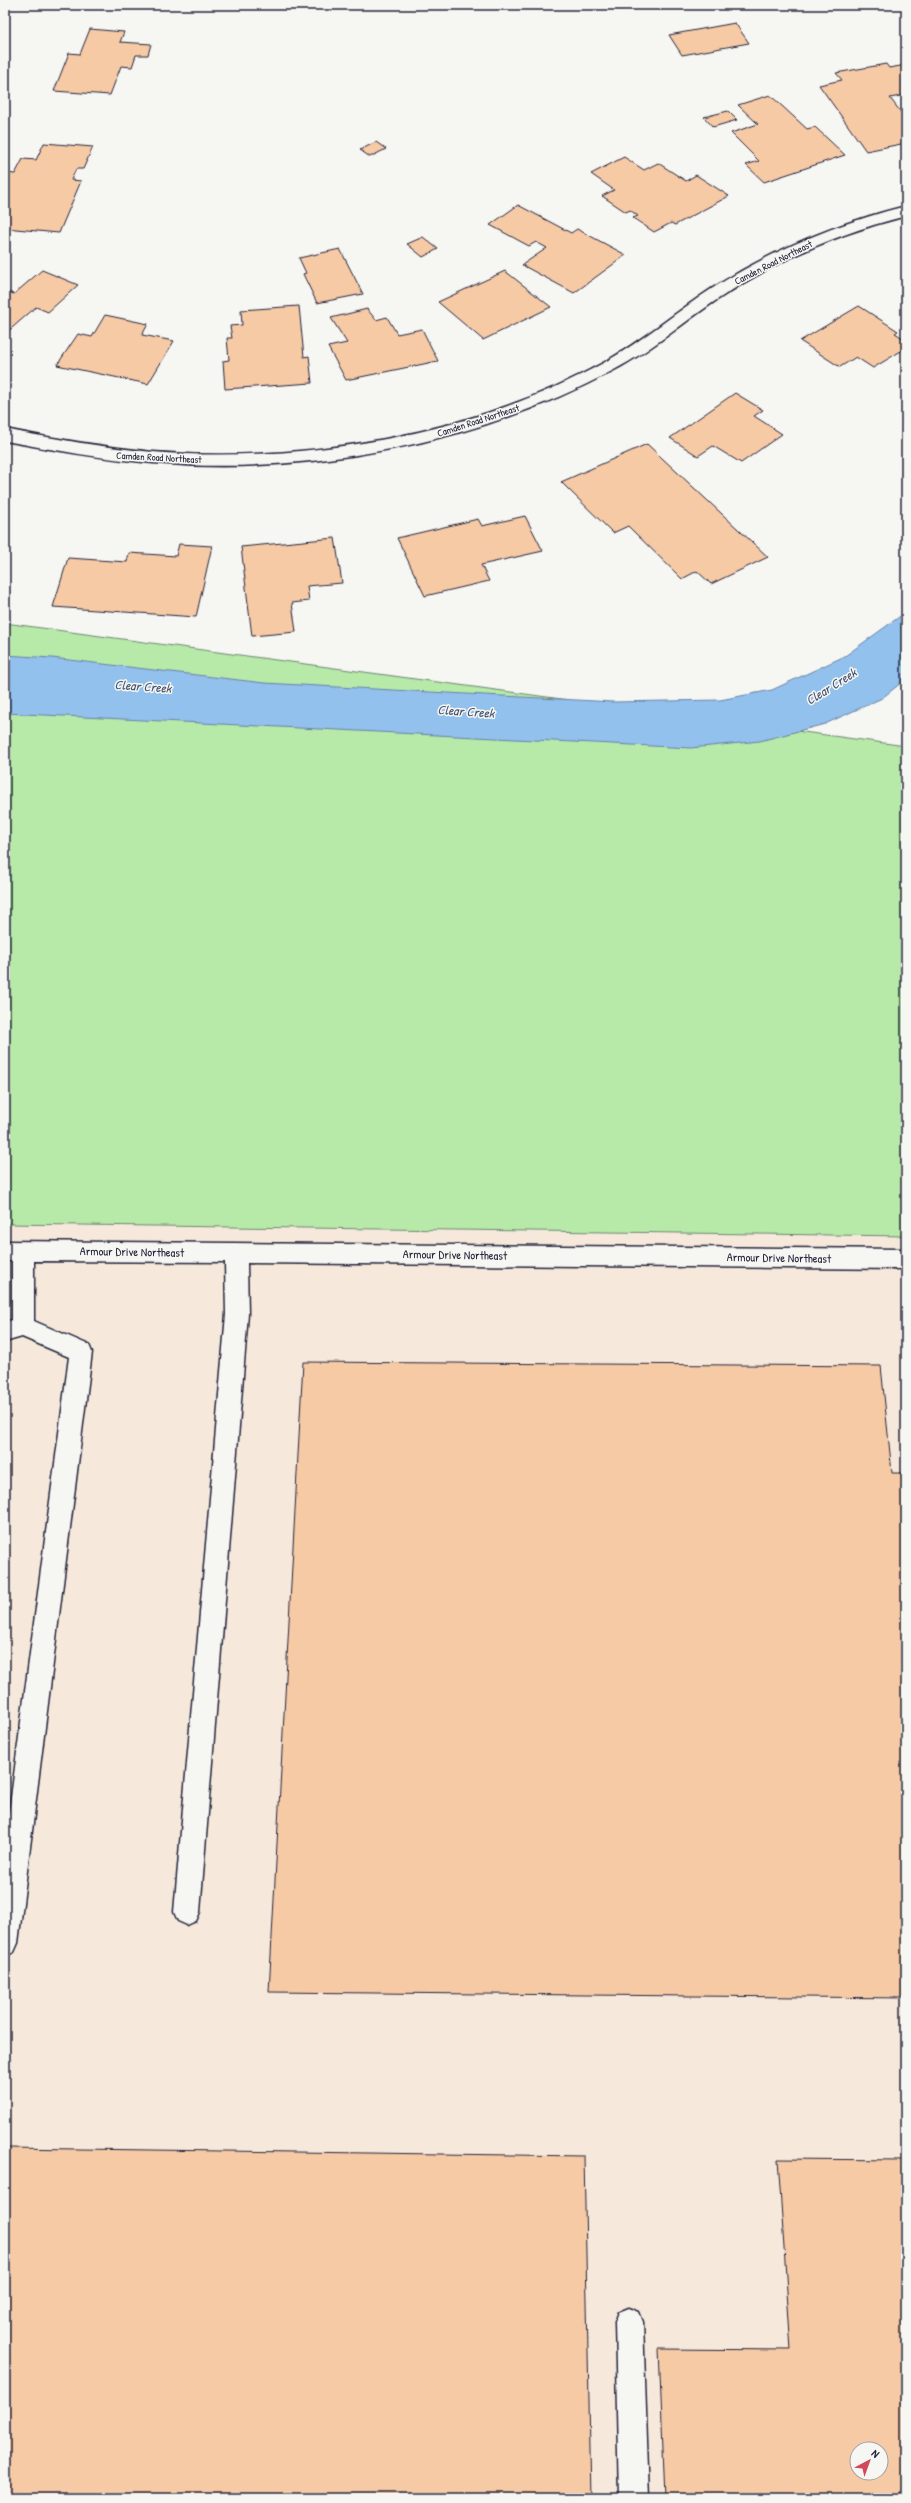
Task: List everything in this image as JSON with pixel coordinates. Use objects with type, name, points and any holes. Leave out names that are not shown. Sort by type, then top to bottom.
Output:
[{"type":"street","name":"Camden Road Northeast","points":[[5,435],[98,453],[183,459],[269,459],[344,451],[427,436],[495,416],[559,392],[608,367],[646,344],[736,280],[804,245],[852,226],[906,211]]},
{"type":"street","name":"Armour Drive Northeast","points":[[14,1251],[906,1259]]},
{"type":"street","points":[[5,1942],[81,1352],[14,1330],[14,1251]]},
{"type":"street","points":[[187,1912],[237,1314],[236,1253]]},
{"type":"street","points":[[629,2322],[634,2498]]},
{"type":"shaded area","points":[[5,1224],[906,1236],[906,2498],[5,2498]]},
{"type":"green space","points":[[5,623],[906,746],[906,1236],[5,1224]]},
{"type":"water","name":"Clear Creek","points":[[906,612],[906,679],[882,698],[825,724],[760,741],[691,748],[5,713],[5,655],[52,658],[264,683],[613,702],[720,700],[772,690],[845,656]]},
{"type":"building","points":[[735,23],[749,43],[682,55],[669,35]]},
{"type":"building","points":[[90,29],[124,32],[120,42],[151,44],[148,55],[136,55],[132,67],[121,66],[110,95],[54,91],[69,53],[80,54]]},
{"type":"building","points":[[886,64],[889,68],[906,65],[906,95],[890,98],[906,119],[906,143],[866,151],[819,85],[842,80],[836,73]]},
{"type":"building","points":[[770,95],[807,129],[815,127],[845,155],[764,182],[746,165],[759,161],[731,133],[758,124],[738,105]]},
{"type":"building","points":[[728,111],[737,120],[713,127],[704,117]]},
{"type":"building","points":[[376,142],[386,149],[370,157],[360,150]]},
{"type":"building","points":[[44,143],[93,147],[83,169],[76,169],[71,180],[81,181],[59,233],[5,228],[5,173],[15,174],[23,159],[36,160]]},
{"type":"building","points":[[624,157],[644,170],[658,163],[686,181],[696,175],[729,196],[675,225],[671,223],[654,232],[633,218],[638,216],[630,210],[626,212],[602,196],[614,190],[591,174]]},
{"type":"building","points":[[518,205],[571,233],[577,229],[626,255],[574,293],[522,265],[547,248],[536,242],[529,246],[490,225]]},
{"type":"building","points":[[423,237],[438,249],[423,257],[407,244]]},
{"type":"building","points":[[340,249],[363,294],[317,303],[303,274],[306,273],[299,258]]},
{"type":"building","points":[[42,270],[78,285],[48,312],[36,307],[5,334],[5,291],[14,294]]},
{"type":"building","points":[[505,271],[551,307],[483,340],[438,302]]},
{"type":"building","points":[[299,306],[304,357],[309,356],[312,383],[225,389],[223,361],[229,360],[227,338],[232,338],[230,326],[242,325],[241,310]]},
{"type":"building","points":[[859,306],[898,331],[895,333],[906,340],[906,348],[873,368],[856,357],[840,367],[800,341]]},
{"type":"building","points":[[367,309],[376,320],[387,317],[397,334],[422,329],[438,361],[346,380],[328,347],[347,343],[331,318]]},
{"type":"building","points":[[105,315],[148,324],[142,335],[174,341],[148,384],[57,365],[78,334],[92,337]]},
{"type":"building","points":[[735,393],[763,410],[754,416],[782,434],[741,463],[713,446],[698,456],[670,438]]},
{"type":"building","points":[[647,444],[768,557],[711,584],[697,571],[682,579],[628,526],[613,533],[561,482]]},
{"type":"building","points":[[525,516],[543,551],[481,565],[489,581],[425,596],[397,538],[478,519],[482,526]]},
{"type":"building","points":[[335,538],[342,583],[307,586],[309,601],[292,603],[296,632],[252,636],[241,547]]},
{"type":"building","points":[[179,544],[212,546],[196,617],[53,607],[68,558],[127,562],[129,553],[176,556]]},
{"type":"building","points":[[303,1362],[881,1366],[892,1473],[906,1473],[906,1998],[269,1992]]},
{"type":"building","points":[[6,2148],[584,2156],[591,2498],[5,2498]]},
{"type":"building","points":[[778,2159],[906,2160],[906,2498],[665,2498],[659,2349],[791,2350]]}]
